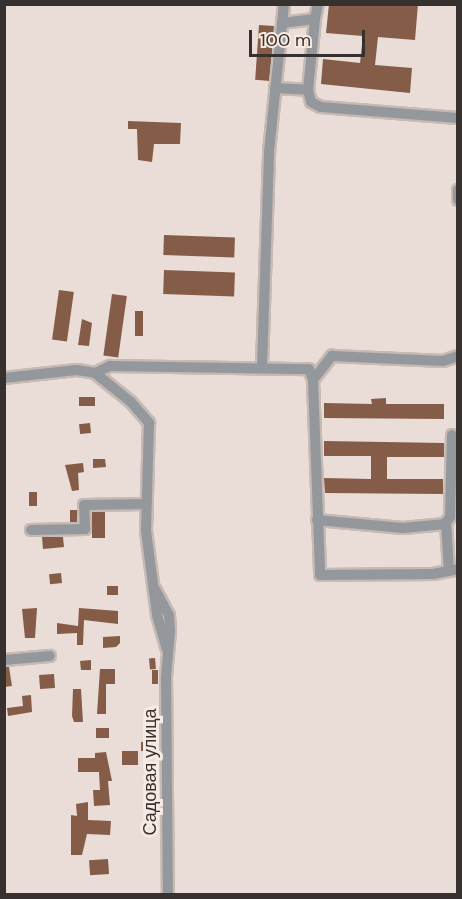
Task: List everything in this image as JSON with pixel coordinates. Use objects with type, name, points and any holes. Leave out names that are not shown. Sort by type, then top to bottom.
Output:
[{"type":"street","points":[[262,367],[266,209],[284,4]]},
{"type":"street","points":[[318,4],[308,90],[311,102],[321,106],[458,118]]},
{"type":"street","points":[[282,23],[315,19]]},
{"type":"street","points":[[275,88],[308,90]]},
{"type":"street","points":[[458,190],[458,200]]},
{"type":"street","points":[[313,380],[332,356],[443,361],[458,356]]},
{"type":"street","points":[[4,378],[76,370],[95,373],[110,366],[309,369],[313,380],[320,575],[453,570],[446,522]]},
{"type":"street","name":"Садовая улица","points":[[95,373],[131,402],[149,423],[146,504],[153,586],[167,649],[168,894]]},
{"type":"street","points":[[317,520],[403,528],[436,527],[446,522],[450,516],[452,435]]},
{"type":"street","points":[[31,530],[85,529],[84,505],[146,504]]},
{"type":"street","points":[[4,660],[50,656]]},
{"type":"building","points":[[329,4],[418,4],[415,40],[378,37],[375,65],[412,68],[410,93],[321,84],[323,59],[360,63],[363,36],[326,33]]},
{"type":"building","points":[[259,25],[274,26],[270,81],[255,80]]},
{"type":"building","points":[[128,121],[181,123],[180,144],[154,144],[152,162],[138,160],[137,129],[128,129]]},
{"type":"building","points":[[164,235],[235,237],[234,257],[163,255]]},
{"type":"building","points":[[164,270],[235,272],[234,296],[163,294]]},
{"type":"building","points":[[59,290],[74,292],[67,342],[52,340]]},
{"type":"building","points":[[112,294],[127,296],[118,357],[103,355]]},
{"type":"building","points":[[135,311],[143,311],[143,336],[135,336]]},
{"type":"building","points":[[82,319],[92,323],[89,346],[78,345]]},
{"type":"building","points":[[79,397],[95,397],[95,406],[79,406]]},
{"type":"building","points":[[386,398],[386,404],[444,404],[444,419],[324,418],[324,403],[372,404],[371,399]]},
{"type":"building","points":[[90,423],[91,433],[80,434],[79,424]]},
{"type":"building","points":[[324,441],[444,443],[444,457],[387,457],[387,479],[443,479],[443,494],[325,493],[324,478],[371,479],[371,456],[324,456]]},
{"type":"building","points":[[93,459],[105,459],[106,467],[93,468]]},
{"type":"building","points":[[83,463],[84,472],[78,473],[79,490],[72,491],[65,465]]},
{"type":"building","points":[[29,492],[37,492],[37,506],[29,506]]},
{"type":"building","points":[[70,510],[77,510],[77,522],[70,522]]},
{"type":"building","points":[[92,512],[105,512],[105,538],[92,538]]},
{"type":"building","points":[[42,537],[63,537],[64,547],[43,549]]},
{"type":"building","points":[[61,573],[62,583],[50,584],[49,574]]},
{"type":"building","points":[[107,586],[118,586],[118,595],[107,595]]},
{"type":"building","points":[[37,608],[35,638],[25,638],[22,609]]},
{"type":"building","points":[[79,608],[118,611],[118,624],[84,620],[83,645],[77,645],[77,633],[57,634],[57,623],[78,626]]},
{"type":"building","points":[[120,636],[120,643],[116,647],[103,648],[103,637]]},
{"type":"building","points":[[155,658],[156,669],[150,669],[149,659]]},
{"type":"building","points":[[91,660],[91,670],[81,670],[80,661]]},
{"type":"building","points":[[4,667],[9,667],[12,686],[4,687]]},
{"type":"building","points":[[100,669],[115,669],[115,684],[106,684],[106,714],[97,714]]},
{"type":"building","points":[[152,670],[158,670],[158,684],[152,684]]},
{"type":"building","points":[[54,674],[55,688],[40,689],[39,675]]},
{"type":"building","points":[[73,689],[81,689],[83,722],[74,722],[72,716]]},
{"type":"building","points":[[31,695],[32,712],[8,716],[7,708],[23,706],[22,696]]},
{"type":"building","points":[[96,728],[109,728],[109,738],[96,738]]},
{"type":"building","points":[[141,742],[151,742],[151,751],[141,751]]},
{"type":"building","points":[[122,751],[138,751],[138,765],[122,765]]},
{"type":"building","points":[[106,752],[112,781],[108,781],[110,805],[94,806],[93,790],[100,790],[99,772],[78,772],[78,758],[95,758],[95,753]]},
{"type":"building","points":[[88,802],[88,820],[111,821],[110,835],[87,834],[82,855],[71,855],[71,815],[77,816],[76,804]]},
{"type":"building","points":[[108,859],[109,874],[90,875],[89,860]]}]
